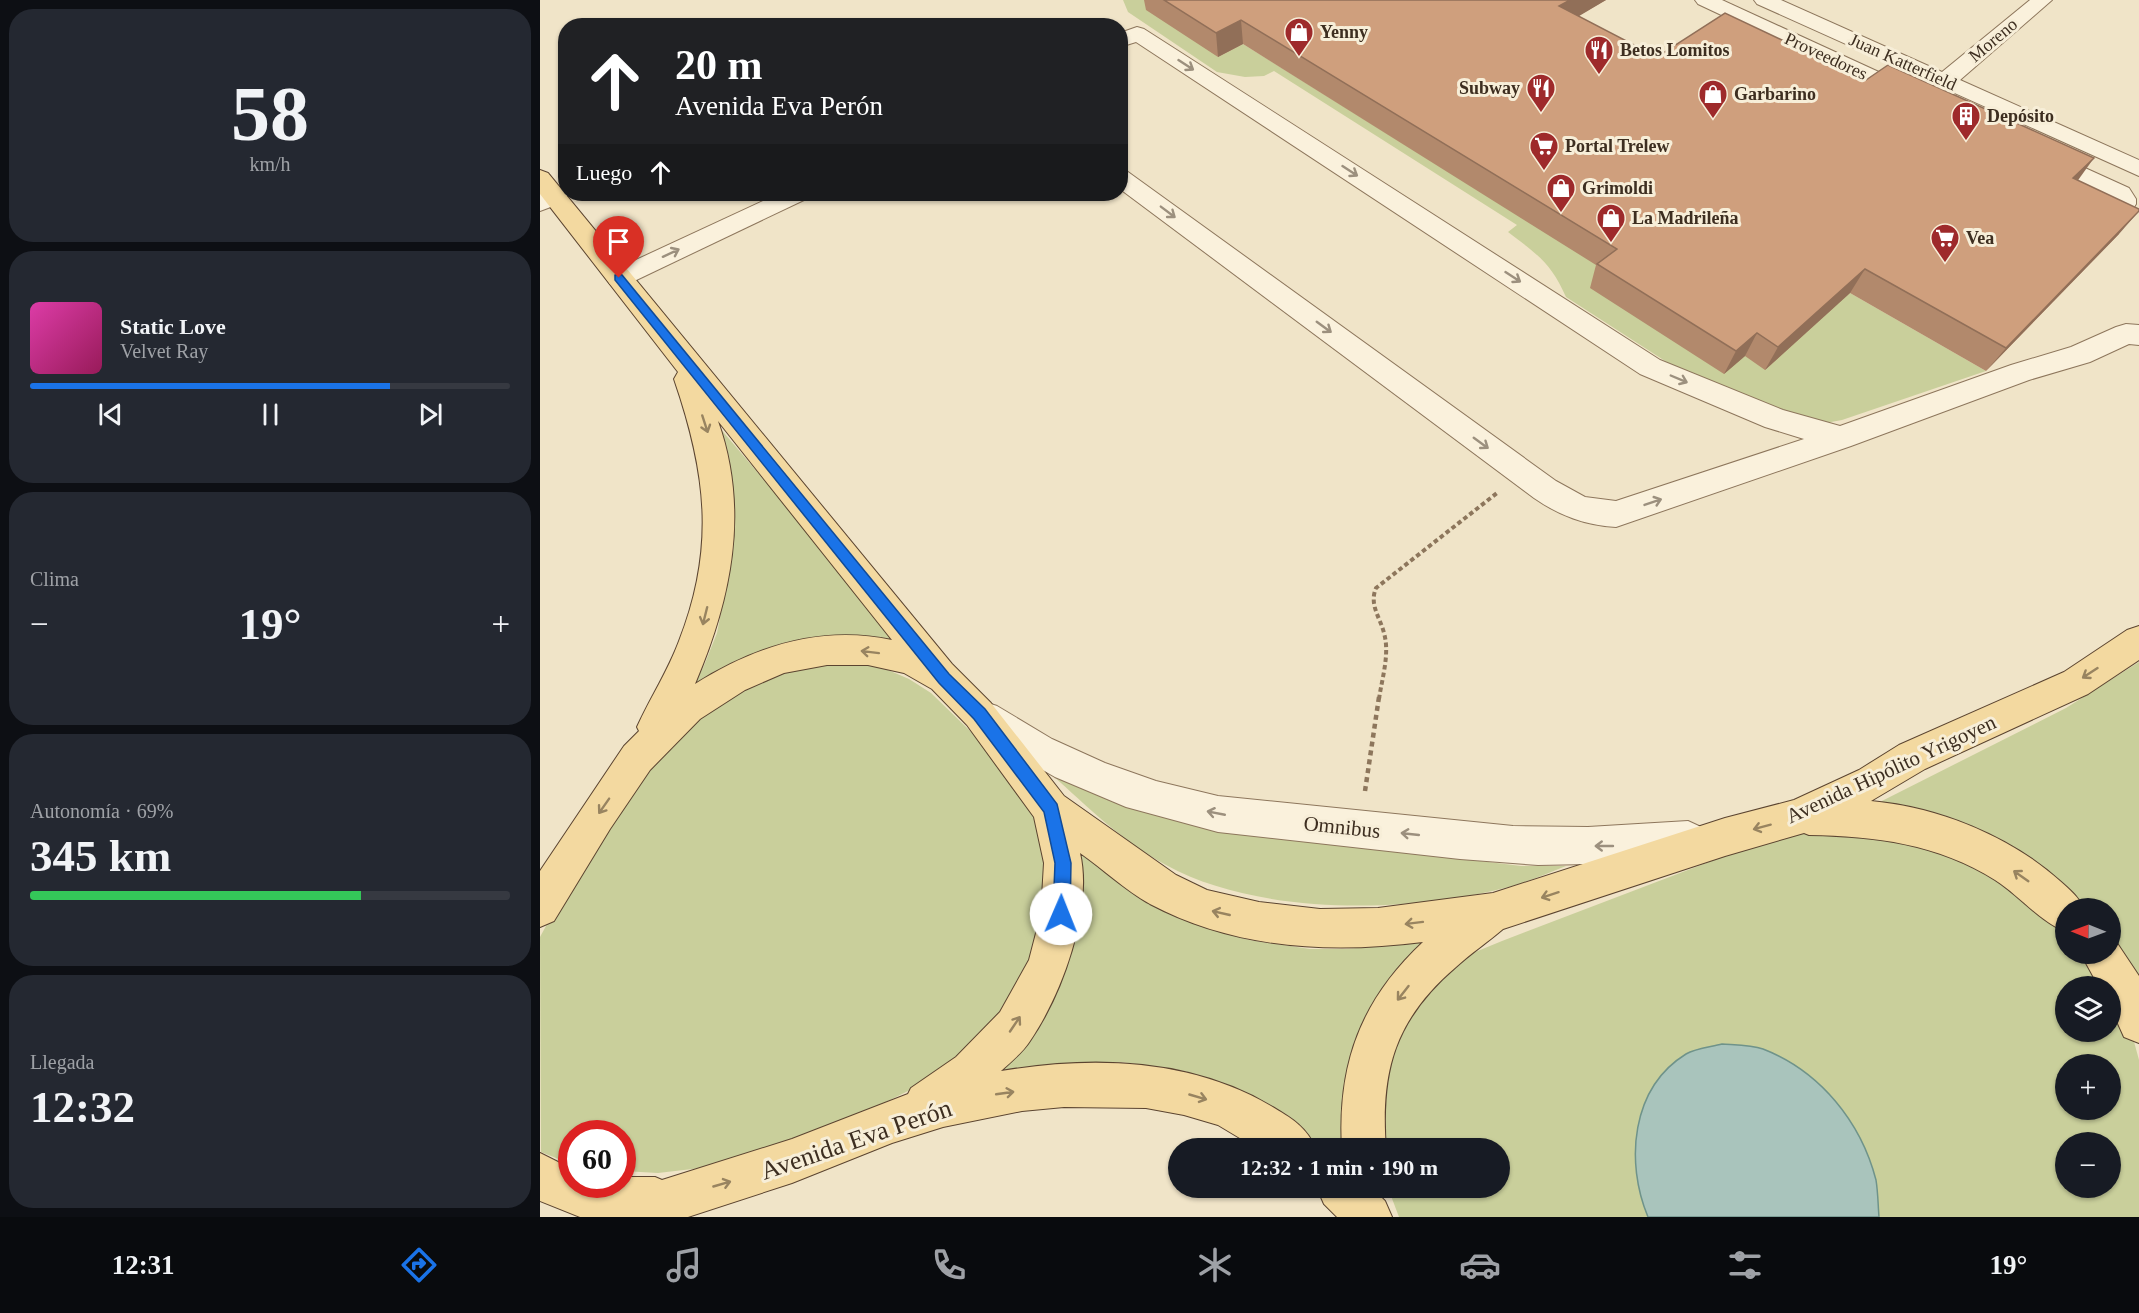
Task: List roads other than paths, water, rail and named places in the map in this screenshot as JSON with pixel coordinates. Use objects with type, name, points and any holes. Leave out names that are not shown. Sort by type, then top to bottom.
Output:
[{"type":"main road","points":[[545,193],[619,278],[944,678],[980,714],[1052,809],[1162,889],[1204,909],[1259,922],[1320,929],[1378,928],[1493,914]]},
{"type":"main road","points":[[540,907],[591,825],[637,758],[671,698],[700,634],[716,571],[721,514],[716,467],[706,426],[676,350]]},
{"type":"main road","name":"Avenida Hipólito Yrigoyen","points":[[1493,914],[1725,837],[1798,817],[1872,782],[1912,757],[2076,683],[2139,641]]},
{"type":"main road","points":[[637,758],[688,708],[733,679],[781,658],[827,650],[868,650],[910,659],[944,678]]},
{"type":"main road","points":[[907,1116],[972,1072],[1016,1027],[1047,967],[1061,914],[1063,863],[1052,809]]},
{"type":"main road","points":[[1798,817],[1849,815],[1890,820],[1938,831],[1990,855],[2055,902]]},
{"type":"main road","points":[[1364,1138],[1362,1104],[1373,1048],[1393,1006],[1422,968],[1453,941],[1493,914]]},
{"type":"main road","points":[[2107,964],[2130,999],[2139,1022]]},
{"type":"main road","name":"Avenida Eva Perón","points":[[624,1217],[666,1200],[752,1175],[830,1148],[907,1116],[981,1097],[1043,1088],[1111,1083],[1167,1088],[1221,1104],[1280,1138]]},
{"type":"main road","points":[[540,1175],[548,1182],[592,1198],[666,1200]]},
{"type":"main road","points":[[1350,1198],[1369,1217]]},
{"type":"main road","points":[[1374,1198],[1379,1217]]},
{"type":"street","name":"Proveedores","points":[[1705,0],[1930,104]]},
{"type":"street","name":"Juan Katterfield","points":[[1764,0],[2139,169]]},
{"type":"street","name":"Moreno","points":[[1945,81],[2042,0]]},
{"type":"street","points":[[1128,37],[1137,33],[1650,367],[1775,419],[1841,438]]},
{"type":"street","points":[[2027,149],[2120,194],[2124,199],[2124,204],[2114,212]]},
{"type":"street","points":[[1128,183],[1522,473],[1574,508],[1596,514],[1616,514],[1841,438],[2020,372],[2080,355],[2126,334],[2139,334]]},
{"type":"street","points":[[2067,190],[2139,224]]},
{"type":"street","points":[[619,278],[782,201]]},
{"type":"street","name":"Omnibus","points":[[980,714],[1020,742],[1058,762],[1163,801],[1219,814],[1490,843],[1623,846],[1725,837]]},
{"type":"water","points":[[1722,1044],[1763,1049],[1784,1059],[1820,1085],[1835,1101],[1849,1119],[1869,1159],[1876,1180],[1879,1217],[1648,1217],[1636,1173],[1635,1150],[1644,1106],[1654,1086],[1668,1069],[1686,1054]]},
{"type":"place","name":"Yenny","points":[[1299,58]]},
{"type":"place","name":"Betos Lomitos","points":[[1599,76]]},
{"type":"place","name":"Subway","points":[[1541,114]]},
{"type":"place","name":"Garbarino","points":[[1713,120]]},
{"type":"place","name":"Depósito","points":[[1966,142]]},
{"type":"place","name":"Portal Trelew","points":[[1544,172]]},
{"type":"place","name":"Grimoldi","points":[[1561,214]]},
{"type":"place","name":"La Madrileña","points":[[1611,244]]},
{"type":"place","name":"Vea","points":[[1945,264]]}]
